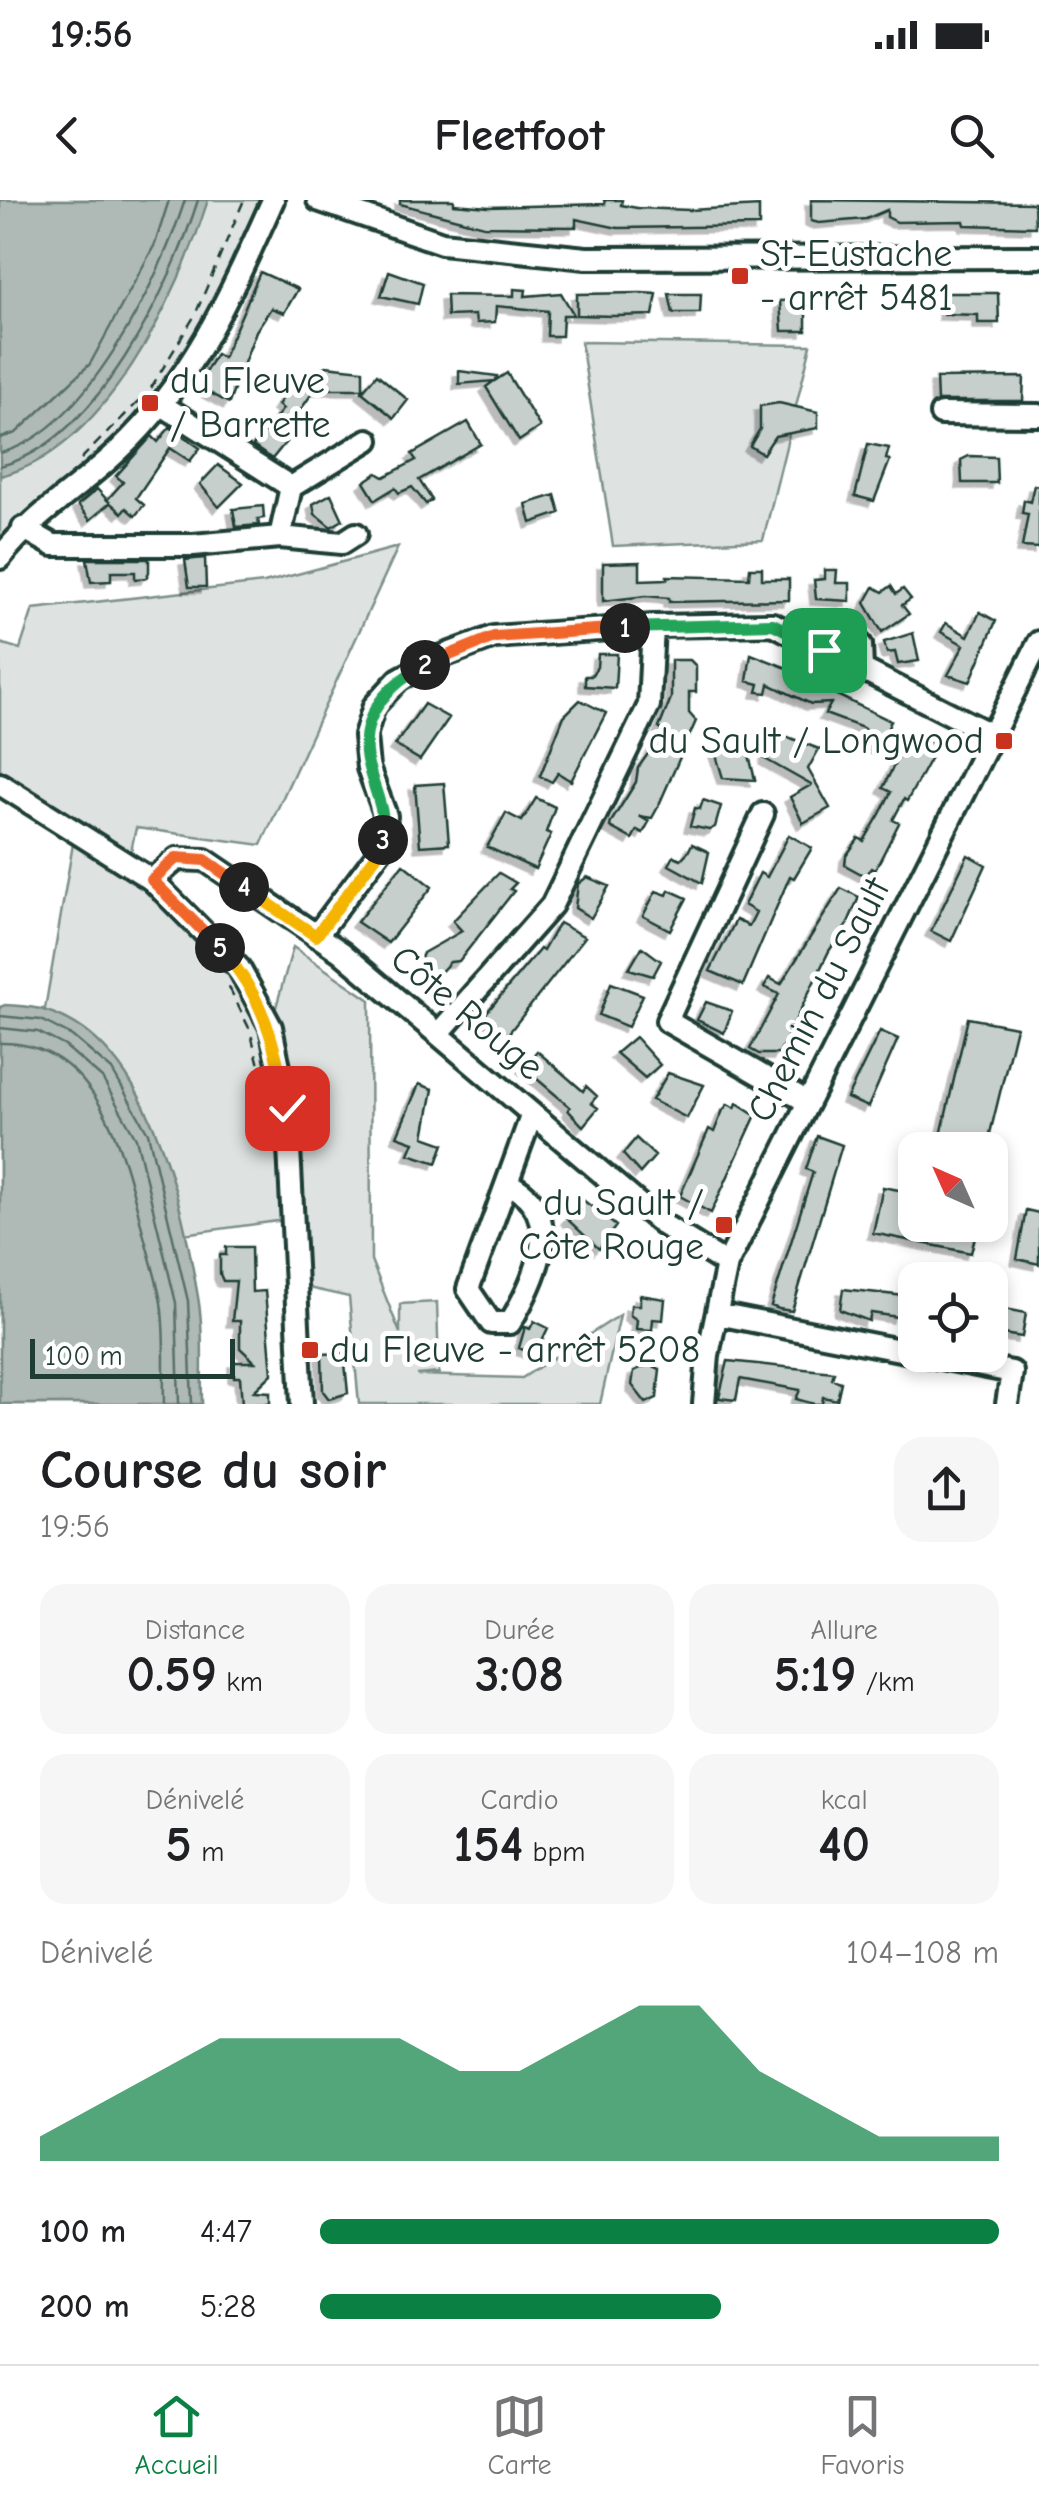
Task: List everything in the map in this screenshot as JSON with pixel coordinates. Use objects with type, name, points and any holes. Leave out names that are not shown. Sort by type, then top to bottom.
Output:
[{"type":"street","points":[[0,540],[23,528],[118,452],[162,405],[221,316],[274,200]]},
{"type":"street","points":[[318,200],[442,244],[586,258],[1039,257]]},
{"type":"street","points":[[162,405],[290,487]]},
{"type":"street","points":[[941,414],[1039,415]]},
{"type":"street","points":[[280,537],[290,487],[368,440]]},
{"type":"street","points":[[23,528],[52,544],[194,545],[280,537],[342,544],[356,534]]},
{"type":"street","points":[[0,558],[23,528]]},
{"type":"street","points":[[316,936],[382,848],[386,816],[368,768],[365,736],[374,706],[398,680],[440,657],[494,637],[653,626],[773,624],[992,735]]},
{"type":"street","points":[[438,1034],[552,905],[649,705],[653,626]]},
{"type":"street","name":"Chemin du Sault","points":[[704,1404],[727,1264],[1039,642]]},
{"type":"street","points":[[0,784],[152,880],[239,968],[271,1027],[287,1108],[302,1404]]},
{"type":"street","points":[[764,814],[667,1022],[806,1102]]},
{"type":"street","name":"Côte Rouge","points":[[152,880],[176,858],[205,860],[316,936],[662,1224],[727,1264]]},
{"type":"street","points":[[507,1183],[523,1190],[536,1206],[544,1232],[540,1260],[525,1298],[510,1322],[491,1322],[468,1289],[532,1114]]},
{"type":"street","points":[[716,1314],[898,1350]]},
{"type":"street","points":[[1006,1404],[1012,1372],[1008,1371]]},
{"type":"path","points":[[78,462],[128,415],[172,356],[195,316],[244,200]]},
{"type":"path","points":[[228,987],[250,1030],[264,1084]]},
{"type":"shaded area","points":[[0,200],[273,200],[162,405],[23,528],[0,540]]},
{"type":"shaded area","points":[[581,342],[811,345],[763,540],[613,546]]},
{"type":"shaded area","points":[[398,547],[261,845],[136,828],[128,864],[193,917],[271,1025],[293,947],[370,1000],[371,1260],[400,1333],[400,1304],[437,1302],[439,1373],[417,1375],[522,1378],[620,1315],[600,1404],[359,1404],[349,1297],[299,1286],[285,1220],[183,1234],[198,1300],[202,1404],[0,1404],[0,1007],[45,1009],[75,832],[0,784],[0,643],[20,649],[33,609],[264,583]]},
{"type":"water","points":[[0,200],[208,200],[157,323],[104,403],[73,436],[38,461],[0,476]]},
{"type":"water","points":[[0,1007],[43,1010],[80,1027],[110,1054],[135,1089],[170,1173],[191,1259],[201,1323],[202,1404],[0,1404]]},
{"type":"building","points":[[400,200],[454,200],[454,204],[489,207],[605,204],[604,200],[622,200],[621,205],[637,208],[759,206],[759,226],[618,228],[576,219],[576,227],[484,226],[400,204]]},
{"type":"building","points":[[811,200],[1034,203],[1035,227],[965,225],[964,221],[897,222],[887,217],[887,210],[866,219],[819,223],[811,221]]},
{"type":"building","points":[[389,271],[423,283],[418,304],[381,296]]},
{"type":"building","points":[[260,272],[298,289],[284,313],[271,308],[256,331],[229,403],[197,386],[216,354],[223,358]]},
{"type":"building","points":[[514,289],[526,290],[525,296],[561,293],[574,315],[563,315],[562,336],[547,336],[548,311],[496,306],[495,322],[476,323],[475,315],[447,316],[446,295],[514,296]]},
{"type":"building","points":[[945,293],[998,293],[999,323],[978,323],[978,315],[944,314]]},
{"type":"building","points":[[577,294],[657,294],[653,315],[615,316],[577,315]]},
{"type":"building","points":[[669,294],[701,294],[700,313],[673,313]]},
{"type":"building","points":[[806,300],[806,331],[782,331],[780,301]]},
{"type":"building","points":[[326,366],[363,370],[363,389],[318,389],[318,369]]},
{"type":"building","points":[[459,371],[497,376],[496,380],[507,373],[540,427],[519,441],[486,387],[494,381],[459,384]]},
{"type":"building","points":[[377,374],[408,400],[394,418],[362,392]]},
{"type":"building","points":[[298,376],[315,389],[293,421],[294,432],[272,459],[253,446],[283,409],[278,405]]},
{"type":"building","points":[[1024,377],[1023,401],[937,401],[936,378]]},
{"type":"building","points":[[779,403],[818,412],[818,428],[775,436],[763,454],[750,446],[760,429],[760,406]]},
{"type":"building","points":[[468,422],[481,444],[419,480],[432,500],[426,504],[412,487],[399,493],[395,488],[375,500],[364,482],[377,473],[384,477],[416,460],[412,454]]},
{"type":"building","points":[[170,427],[200,448],[190,461],[170,448],[136,498],[144,505],[135,516],[126,508],[122,513],[107,500],[123,482],[116,476],[152,436],[158,442]]},
{"type":"building","points":[[868,444],[889,448],[886,459],[890,460],[874,501],[855,496]]},
{"type":"building","points":[[969,456],[996,457],[997,483],[962,483],[961,460]]},
{"type":"building","points":[[218,465],[243,483],[219,507],[200,484]]},
{"type":"building","points":[[1034,485],[1039,486],[1039,548],[1022,547],[1028,514],[1022,513],[1024,500],[1030,502]]},
{"type":"building","points":[[97,489],[110,503],[90,520],[78,505]]},
{"type":"building","points":[[331,494],[343,520],[331,527],[315,514],[313,504]]},
{"type":"building","points":[[555,495],[560,513],[531,523],[526,504]]},
{"type":"building","points":[[263,506],[264,518],[258,519],[259,525],[236,527],[233,509]]},
{"type":"building","points":[[205,558],[206,587],[189,587],[185,560]]},
{"type":"building","points":[[87,559],[149,559],[149,572],[146,578],[135,579],[135,572],[111,572],[111,581],[91,582]]},
{"type":"building","points":[[640,562],[640,580],[667,576],[749,578],[750,568],[762,568],[762,579],[789,579],[789,600],[669,602],[669,598],[646,596],[603,601],[603,563]]},
{"type":"building","points":[[825,570],[837,570],[836,583],[850,583],[850,601],[816,599],[814,580],[825,579]]},
{"type":"building","points":[[891,586],[896,594],[903,589],[911,599],[902,605],[909,614],[882,632],[865,603],[874,587],[883,592]]},
{"type":"building","points":[[980,612],[996,621],[970,682],[948,675],[964,645],[941,632],[946,623],[968,636]]},
{"type":"building","points":[[913,633],[919,661],[898,664],[895,652],[887,653],[884,642]]},
{"type":"building","points":[[598,654],[617,654],[615,688],[585,686],[585,676],[591,676],[597,667]]},
{"type":"building","points":[[751,654],[805,675],[815,680],[814,684],[891,721],[878,749],[866,743],[870,736],[863,728],[825,714],[831,703],[811,704],[769,684],[767,693],[757,692],[759,684],[747,681]]},
{"type":"building","points":[[671,660],[690,660],[696,666],[696,692],[689,692],[689,713],[696,721],[658,807],[652,818],[639,816],[649,822],[643,833],[637,830],[632,839],[610,827],[611,822],[636,782],[638,768],[664,731],[659,728],[671,698]]},
{"type":"building","points":[[580,700],[606,713],[571,781],[558,773],[552,782],[540,776],[564,716]]},
{"type":"building","points":[[424,704],[449,718],[420,760],[395,745]]},
{"type":"building","points":[[911,730],[937,746],[893,820],[899,823],[875,870],[871,868],[865,876],[845,865],[846,856],[859,838],[864,841],[880,814],[891,792],[883,788]]},
{"type":"building","points":[[780,734],[819,749],[808,769],[830,808],[803,823],[790,797],[811,785],[765,759],[769,745]]},
{"type":"building","points":[[745,738],[755,780],[723,778],[715,752]]},
{"type":"building","points":[[444,783],[449,844],[420,846],[415,785]]},
{"type":"building","points":[[536,798],[555,807],[546,832],[551,834],[535,869],[487,847],[506,813],[522,821]]},
{"type":"building","points":[[703,800],[721,806],[715,827],[709,830],[690,826],[695,808],[700,809]]},
{"type":"building","points":[[789,835],[812,848],[794,878],[790,876],[743,985],[710,971],[736,920],[749,926],[756,912],[744,905],[760,873],[767,877]]},
{"type":"building","points":[[692,844],[709,852],[702,883],[669,865],[674,856],[681,859]]},
{"type":"building","points":[[968,855],[986,865],[951,941],[931,931]]},
{"type":"building","points":[[403,864],[432,887],[388,943],[357,922]]},
{"type":"building","points":[[499,873],[516,883],[510,889],[514,891],[459,961],[450,962],[435,978],[420,961],[423,953],[462,931],[453,921]]},
{"type":"building","points":[[587,877],[609,886],[591,918],[575,908],[578,884]]},
{"type":"building","points":[[841,888],[859,897],[847,925],[829,951],[779,1054],[759,1054],[750,1049],[779,994],[764,987],[769,978],[781,984]]},
{"type":"building","points":[[669,890],[687,898],[670,930],[643,916],[656,891],[667,895]]},
{"type":"building","points":[[559,923],[585,937],[504,1039],[483,1020],[540,949],[543,951]]},
{"type":"building","points":[[642,947],[661,961],[653,976],[629,969]]},
{"type":"building","points":[[611,983],[643,995],[628,1027],[599,1015]]},
{"type":"building","points":[[706,1002],[732,1011],[724,1033],[697,1020]]},
{"type":"building","points":[[968,1018],[1016,1027],[990,1132],[942,1132]]},
{"type":"building","points":[[880,1031],[898,1039],[868,1107],[847,1098]]},
{"type":"building","points":[[635,1037],[660,1065],[645,1078],[616,1053]]},
{"type":"building","points":[[537,1051],[583,1091],[586,1086],[597,1096],[591,1103],[598,1108],[583,1126],[568,1110],[570,1107],[523,1067]]},
{"type":"building","points":[[668,1073],[704,1085],[687,1118],[652,1100]]},
{"type":"building","points":[[419,1084],[433,1089],[424,1137],[444,1144],[437,1163],[409,1154],[414,1142],[397,1136]]},
{"type":"building","points":[[737,1103],[756,1115],[711,1213],[680,1196],[709,1129],[714,1132],[723,1110],[728,1104],[735,1108]]},
{"type":"building","points":[[817,1136],[842,1145],[792,1311],[779,1309],[771,1306],[813,1172],[806,1169]]},
{"type":"building","points":[[636,1138],[655,1156],[640,1173],[623,1154]]},
{"type":"building","points":[[883,1187],[898,1190],[898,1238],[873,1233]]},
{"type":"building","points":[[583,1200],[616,1226],[599,1249],[567,1219]]},
{"type":"building","points":[[1026,1210],[1039,1213],[1039,1264],[1017,1259]]},
{"type":"building","points":[[917,1242],[974,1242],[971,1253]]},
{"type":"building","points":[[226,1247],[251,1247],[252,1292],[265,1291],[272,1374],[254,1391],[270,1392],[270,1404],[242,1404],[240,1377],[234,1377],[234,1362],[255,1362],[240,1348],[240,1321],[232,1321],[236,1281],[223,1281],[220,1274],[220,1255],[226,1255]]},
{"type":"building","points":[[843,1289],[898,1295],[898,1317],[871,1313],[869,1321],[840,1310]]},
{"type":"building","points":[[640,1295],[665,1299],[663,1320],[653,1319],[652,1330],[636,1329],[637,1320],[630,1315],[631,1305],[640,1305]]},
{"type":"building","points":[[1008,1310],[1026,1313],[1022,1337],[1008,1335]]},
{"type":"building","points":[[534,1321],[548,1328],[535,1355],[519,1348],[525,1327],[530,1329]]},
{"type":"building","points":[[344,1353],[348,1393],[329,1399],[323,1391],[322,1354]]},
{"type":"building","points":[[728,1361],[834,1372],[832,1379],[841,1382],[837,1400],[823,1397],[822,1404],[814,1404],[796,1399],[800,1390],[740,1379],[736,1400],[719,1398]]},
{"type":"building","points":[[649,1364],[660,1369],[657,1398],[646,1403],[632,1385],[634,1371]]},
{"type":"place","name":"St-Eustache - arrêt 5481","points":[[740,276]]},
{"type":"place","name":"du Fleuve / Barrette","points":[[150,403]]},
{"type":"place","name":"du Sault / Longwood","points":[[1004,741]]},
{"type":"place","name":"du Sault / Côte Rouge","points":[[724,1225]]},
{"type":"place","name":"du Fleuve - arrêt 5208","points":[[310,1350]]},
{"type":"route","points":[[287,1108],[271,1027],[239,968],[152,880],[176,858],[205,860],[316,936],[382,848],[386,816],[368,768],[365,736],[374,706],[398,680],[440,657],[494,637],[653,626],[773,624],[824,650]]}]
